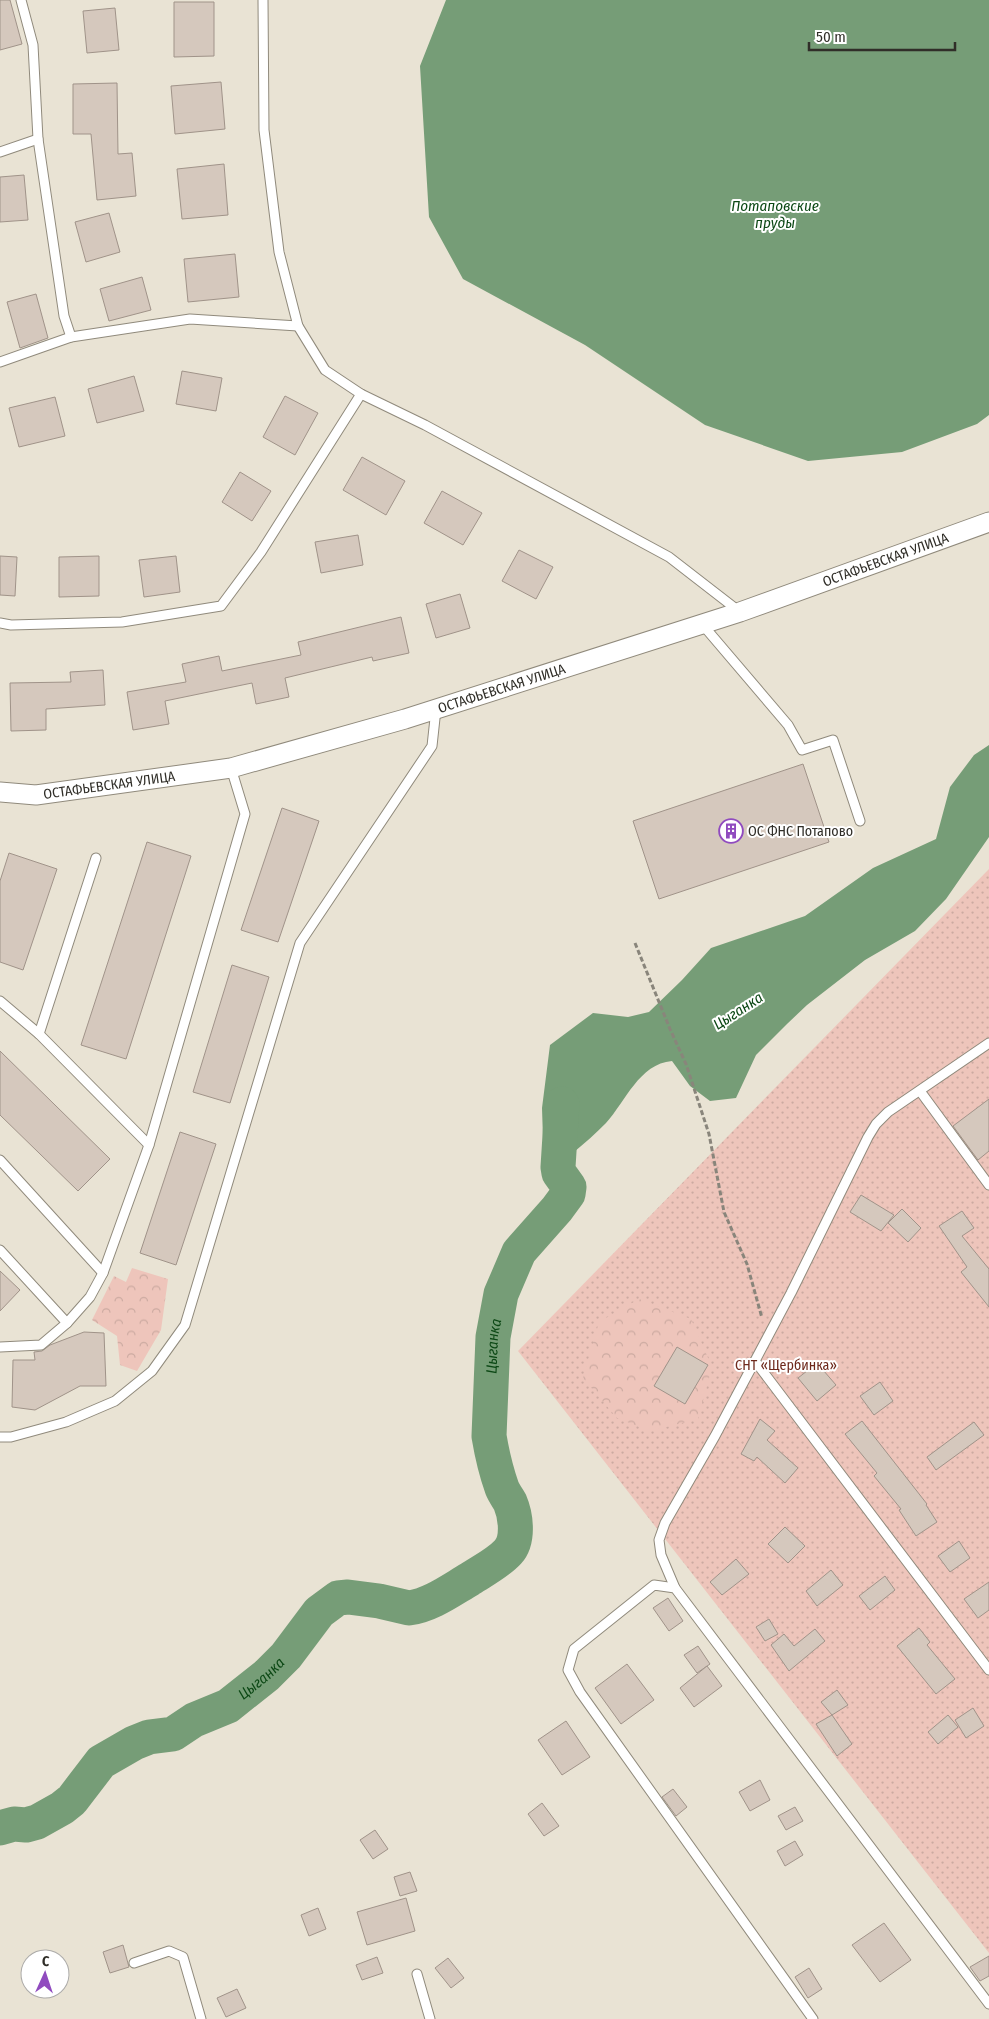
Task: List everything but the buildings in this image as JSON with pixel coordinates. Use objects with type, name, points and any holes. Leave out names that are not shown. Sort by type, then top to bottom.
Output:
[{"type":"street","name":"ОСТАФЬЕВСКАЯ УЛИЦА","points":[[0,792],[36,795],[231,768],[436,709],[740,612],[989,522]]},
{"type":"lane","points":[[21,0],[33,45],[38,139],[64,316],[71,337]]},
{"type":"lane","points":[[263,0],[264,130],[279,252],[298,326],[325,370],[362,394],[425,425],[669,557],[740,612]]},
{"type":"lane","points":[[0,152],[38,139]]},
{"type":"lane","points":[[0,362],[71,337],[190,319],[298,326]]},
{"type":"lane","points":[[0,623],[11,625],[122,622],[221,606],[261,552],[362,394]]},
{"type":"lane","points":[[702,624],[788,725],[802,750],[833,740],[860,821]]},
{"type":"lane","points":[[0,1437],[11,1437],[66,1422],[114,1401],[152,1371],[185,1325],[300,943],[432,746],[436,709]]},
{"type":"lane","points":[[0,1347],[41,1346],[90,1297],[103,1273],[150,1145],[245,814],[231,768]]},
{"type":"lane","points":[[39,1034],[96,858]]},
{"type":"lane","points":[[0,1001],[39,1034],[150,1145]]},
{"type":"lane","points":[[989,1043],[888,1112],[876,1124],[755,1361],[665,1523],[660,1540],[661,1555],[674,1588],[989,2004]]},
{"type":"lane","points":[[920,1091],[989,1184]]},
{"type":"lane","points":[[0,1160],[103,1273]]},
{"type":"lane","points":[[0,1250],[66,1323]]},
{"type":"lane","points":[[755,1361],[989,1670]]},
{"type":"lane","points":[[674,1588],[654,1585],[574,1649],[568,1670],[580,1692],[813,2019]]},
{"type":"lane","points":[[134,1963],[169,1951],[184,1957],[201,2019]]},
{"type":"lane","points":[[417,1974],[430,2019]]},
{"type":"path","points":[[634,944],[686,1064],[710,1134],[724,1212],[747,1264],[767,1338]]},
{"type":"green space","name":"СНТ «Щербинка»","points":[[989,869],[989,1953],[518,1351]]},
{"type":"green space","points":[[132,1268],[168,1279],[161,1330],[137,1371],[120,1365],[117,1336],[92,1320],[114,1276],[126,1282]]},
{"type":"green space","points":[[639,1299],[691,1319],[712,1367],[698,1419],[650,1431],[617,1418],[583,1378],[599,1322]]},
{"type":"water","name":"Потаповские пруды","points":[[446,0],[989,0],[989,415],[977,424],[902,452],[808,461],[705,425],[585,345],[463,279],[429,217],[420,66]]},
{"type":"water","points":[[989,745],[989,837],[946,899],[915,931],[865,960],[807,1005],[756,1055],[736,1098],[710,1101],[690,1086],[672,1061],[651,1069],[642,1076],[606,1123],[574,1152],[558,1152],[543,1139],[542,1108],[550,1045],[593,1013],[628,1017],[649,1012],[711,948],[805,916],[873,868],[936,839],[950,787],[974,755]]},
{"type":"waterway","name":"Цыганка","points":[[0,1828],[14,1824],[26,1825],[37,1822],[72,1800],[101,1762],[134,1743],[149,1737],[173,1734],[194,1720],[228,1706],[267,1675],[286,1656],[319,1612],[338,1598],[348,1597],[379,1601],[409,1608],[425,1604],[490,1567],[508,1552],[515,1535],[514,1514],[498,1475],[489,1436],[493,1337],[501,1294],[519,1252],[568,1194],[569,1187],[559,1173],[558,1167],[562,1104]]},
{"type":"place","name":"ОС ФНС Потапово","points":[[731,831]]}]
